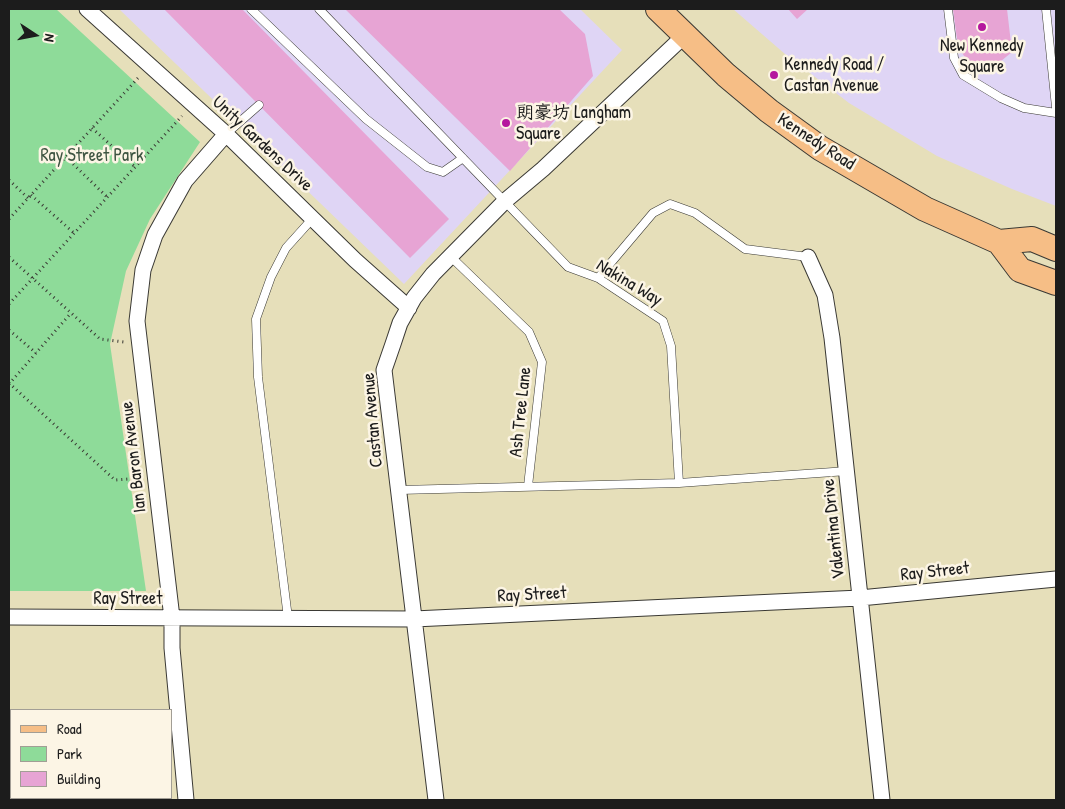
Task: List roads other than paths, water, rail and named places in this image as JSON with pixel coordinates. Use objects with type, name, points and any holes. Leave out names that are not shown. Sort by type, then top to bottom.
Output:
[{"type":"main road","name":"Kennedy Road","points":[[658,9],[726,75],[820,148],[925,209],[999,242],[1020,270],[1056,283]]},
{"type":"main road","name":"Kennedy Road","points":[[999,242],[1032,239],[1056,248]]},
{"type":"street","name":"Unity Gardens Drive","points":[[87,9],[226,134],[355,260],[409,308]]},
{"type":"street","name":"Castan Avenue","points":[[436,800],[384,370],[400,323],[418,292],[450,256],[505,201],[543,169],[684,36]]},
{"type":"street","name":"Ian Baron Avenue","points":[[186,800],[176,743],[172,618],[137,321],[143,270],[156,234],[184,180],[226,134]]},
{"type":"street","name":"Valentina Drive","points":[[808,257],[825,294],[832,338],[882,800]]},
{"type":"street","name":"Ray Street","points":[[9,617],[414,619],[860,598],[1056,579]]},
{"type":"lane","points":[[250,9],[302,64],[366,119],[427,167],[443,172],[463,158]]},
{"type":"lane","name":"Nakina Way","points":[[319,9],[568,267],[598,278],[663,321],[671,346],[679,482]]},
{"type":"lane","points":[[948,9],[954,58],[963,75],[1001,98],[1024,108],[1056,113]]},
{"type":"lane","points":[[1046,9],[1056,107]]},
{"type":"lane","points":[[226,134],[258,105]]},
{"type":"lane","points":[[598,278],[653,213],[670,204],[695,213],[745,249],[808,257]]},
{"type":"lane","points":[[288,618],[258,377],[256,319],[271,277],[286,248],[313,218]]},
{"type":"lane","name":"Ash Tree Lane","points":[[450,256],[529,332],[542,362],[528,486]]},
{"type":"lane","points":[[399,490],[679,482],[846,472]]},
{"type":"place","name":"New Kennedy Square","points":[[982,27]]},
{"type":"place","name":"Kennedy Road / Castan Avenue","points":[[774,75]]},
{"type":"place","name":"朗豪坊 Langham Square","points":[[506,123]]},
{"type":"park label","name":"Ray Street Park","points":[[92,156]]}]
